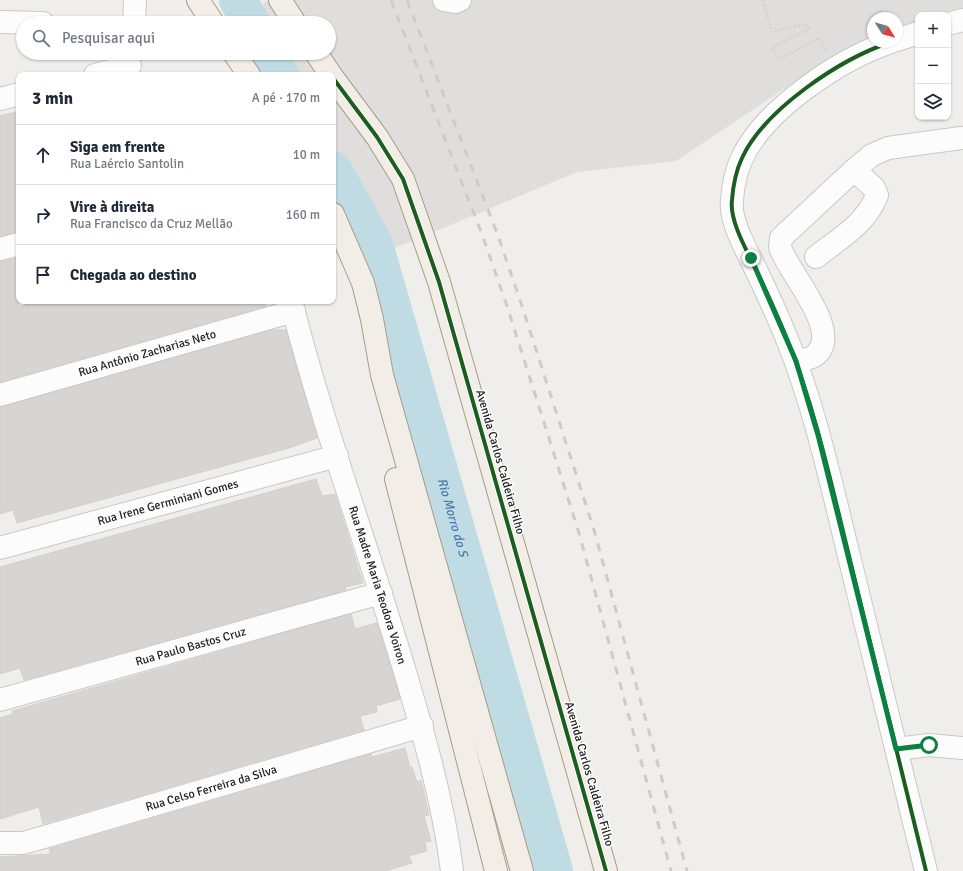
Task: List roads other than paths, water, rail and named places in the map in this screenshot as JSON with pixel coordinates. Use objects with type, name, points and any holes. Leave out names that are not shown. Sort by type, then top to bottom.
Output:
[{"type":"main road","points":[[198,0],[208,16]]},
{"type":"main road","points":[[280,0],[290,16]]},
{"type":"main road","points":[[239,60],[247,72]]},
{"type":"main road","points":[[321,60],[329,72]]},
{"type":"main road","name":"Avenida Carlos Caldeira Filho","points":[[336,82],[377,137],[403,179],[439,282],[606,871]]},
{"type":"main road","points":[[336,221],[363,283],[372,319],[382,375],[396,478],[496,871]]},
{"type":"main road","points":[[382,375],[522,871]]},
{"type":"street","points":[[134,16],[135,0]]},
{"type":"street","points":[[444,0],[455,2],[460,0]]},
{"type":"street","points":[[951,23],[963,20]]},
{"type":"street","points":[[0,22],[16,22]]},
{"type":"street","points":[[903,38],[915,34]]},
{"type":"street","points":[[876,48],[856,56],[836,68],[796,96],[774,117],[754,140],[741,159],[734,181],[731,203],[734,222],[777,313],[796,361],[827,470],[926,871]]},
{"type":"street","points":[[107,72],[135,65]]},
{"type":"street","points":[[0,99],[16,95]]},
{"type":"street","points":[[796,361],[814,356],[821,346],[822,334],[819,316],[780,247],[781,238],[872,155],[888,148],[961,138]]},
{"type":"street","points":[[816,257],[856,225],[873,207],[877,196],[874,188],[854,170]]},
{"type":"street","points":[[0,249],[16,245]]},
{"type":"street","name":"Rua Antônio Zacharias Neto","points":[[0,395],[293,306]]},
{"type":"street","name":"Rua Madre Maria Teodora Voiron","points":[[293,306],[337,456],[422,726],[445,817],[448,870]]},
{"type":"street","name":"Rua Irene Germiniani Gomes","points":[[0,548],[337,456]]},
{"type":"street","name":"Rua Paulo Bastos Cruz","points":[[0,700],[381,593]]},
{"type":"street","name":"Rua Celso Ferreira da Silva","points":[[0,843],[23,843],[42,838],[422,726]]},
{"type":"street","points":[[896,749],[929,745],[963,748]]},
{"type":"waterway","name":"Rio Morro do S","points":[[238,0],[247,16]]},
{"type":"waterway","name":"Rio Morro do S","points":[[271,60],[278,72]]},
{"type":"waterway","name":"Rio Morro do S","points":[[336,175],[374,244],[554,871]]},
{"type":"railway","points":[[391,0],[483,237],[508,309],[579,533],[671,871]]},
{"type":"railway","points":[[407,0],[497,233],[522,306],[594,530],[687,871]]}]
